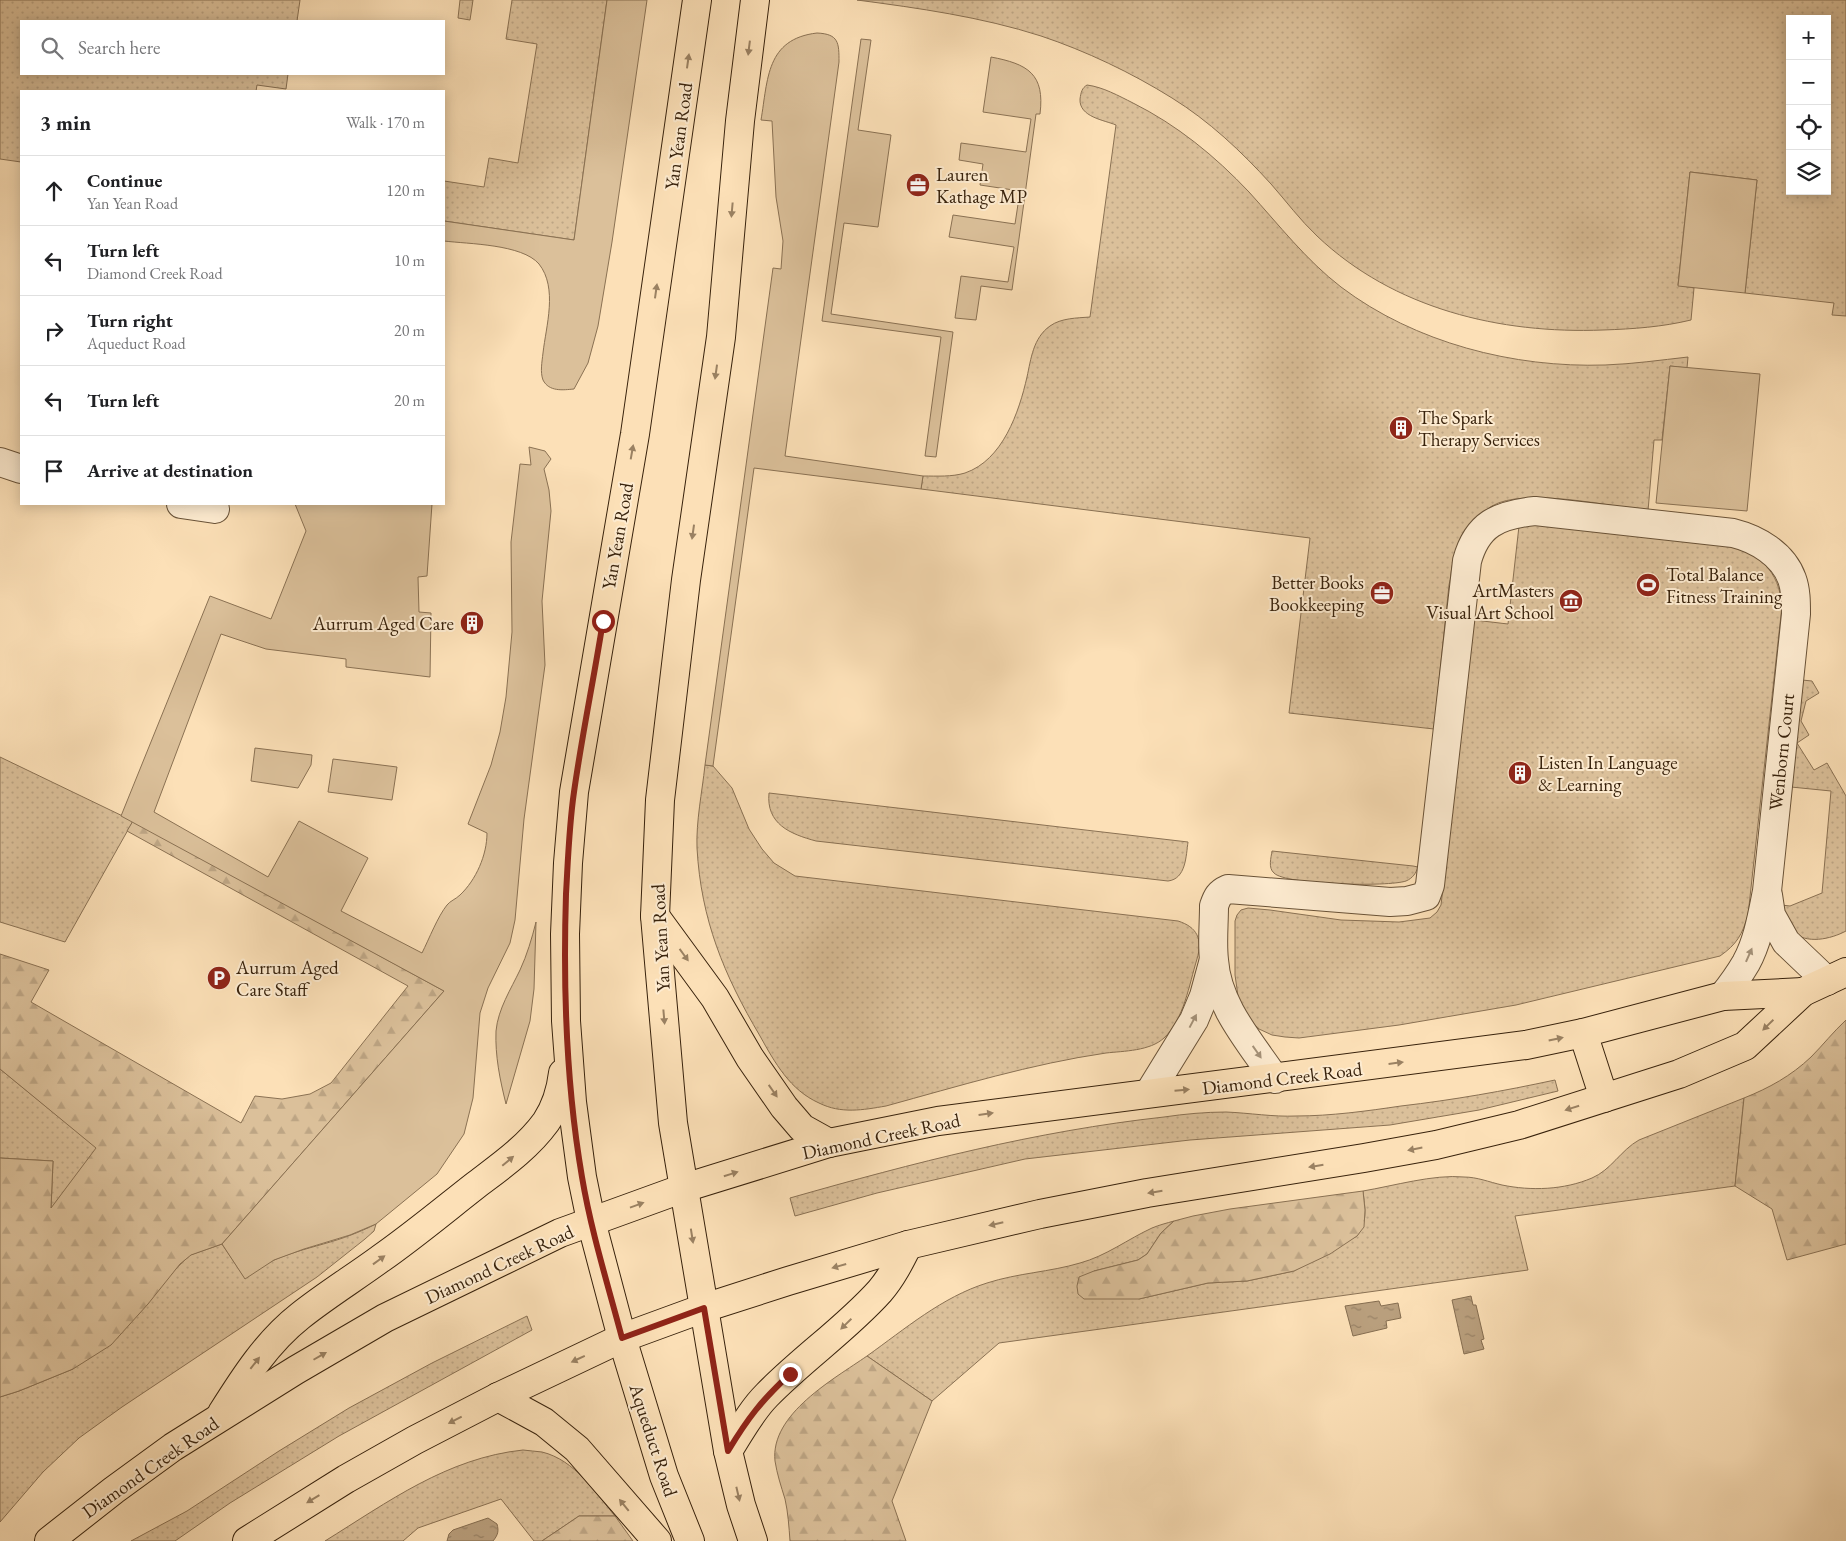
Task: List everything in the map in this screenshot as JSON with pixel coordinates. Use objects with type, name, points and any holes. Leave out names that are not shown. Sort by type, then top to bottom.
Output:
[{"type":"main road","name":"Yan Yean Road","points":[[622,1338],[591,1221],[582,1177],[572,1102],[566,1021],[565,934],[568,862],[574,792],[635,434],[697,0]]},
{"type":"main road","name":"Yan Yean Road","points":[[704,1308],[673,1122],[655,916],[660,800],[686,580],[721,337],[740,121],[755,0]]},
{"type":"main road","points":[[655,916],[715,998],[750,1058],[784,1107],[802,1128],[829,1144]]},
{"type":"main road","points":[[247,1541],[372,1464],[498,1397],[622,1338],[704,1308],[908,1246],[1069,1208],[1436,1145],[1519,1125],[1679,1074],[1746,1046],[1825,981]]},
{"type":"main road","name":"Diamond Creek Road","points":[[49,1541],[173,1447],[288,1374],[385,1318],[560,1233],[684,1188],[829,1144],[938,1121],[1149,1093],[1275,1079],[1526,1045],[1583,1033],[1723,996],[1825,981]]},
{"type":"main road","points":[[218,1418],[246,1374],[270,1344],[299,1316],[382,1258],[512,1158],[532,1138],[555,1106],[561,1085],[566,1021]]},
{"type":"main road","points":[[1583,1033],[1604,1098]]},
{"type":"main road","points":[[728,1451],[747,1419],[766,1395],[830,1339],[880,1291],[895,1271],[908,1246]]},
{"type":"main road","points":[[704,1308],[728,1451],[741,1506],[752,1541]]},
{"type":"main road","name":"Aqueduct Road","points":[[622,1338],[664,1476],[690,1541]]},
{"type":"main road","points":[[498,1397],[544,1422],[577,1449],[657,1541]]},
{"type":"street","points":[[0,462],[20,469]]},
{"type":"street","points":[[188,505],[215,509]]},
{"type":"street","name":"Wenborn Court","points":[[1214,962],[1214,906],[1220,892],[1228,889],[1390,902],[1407,901],[1426,896],[1430,885],[1467,561],[1472,544],[1482,530],[1496,520],[1515,513],[1534,511],[1727,532],[1746,536],[1772,551],[1792,578],[1796,594],[1796,614],[1767,891],[1759,928],[1746,964],[1723,996]]},
{"type":"street","name":"Wenborn Court","points":[[1767,891],[1771,914],[1786,942],[1825,981]]},
{"type":"street","points":[[1214,962],[1222,994],[1230,1012],[1275,1079]]},
{"type":"street","points":[[1149,1093],[1194,1020],[1204,996],[1214,962]]},
{"type":"green space","points":[[0,0],[300,0],[297,20],[20,20],[20,75],[288,75],[286,89],[257,85],[256,90],[20,90],[20,162],[0,159]]},
{"type":"green space","points":[[460,0],[473,0],[470,20],[458,18]]},
{"type":"green space","points":[[512,0],[607,0],[574,240],[445,221],[445,181],[484,187],[489,158],[518,163],[537,44],[506,39]]},
{"type":"green space","points":[[607,0],[647,0],[598,326],[588,363],[574,389],[565,390],[549,387],[543,380],[542,360],[548,319],[549,296],[545,274],[539,264],[531,257],[508,249],[445,241],[445,221],[574,240]]},
{"type":"green space","points":[[857,0],[1846,0],[1846,316],[1832,315],[1834,303],[1745,293],[1757,180],[1690,172],[1678,285],[1694,288],[1691,320],[1636,328],[1564,330],[1488,321],[1450,312],[1414,299],[1380,282],[1347,261],[1311,230],[1271,184],[1236,148],[1199,116],[1172,98],[1141,80],[1075,48],[1019,29],[950,14]]},
{"type":"green space","points":[[817,33],[830,35],[834,38],[838,45],[839,62],[785,456],[923,476],[921,489],[754,468],[713,766],[705,765],[773,268],[781,269],[783,241],[776,197],[772,121],[761,120],[768,76],[772,63],[779,52],[788,43],[800,37]]},
{"type":"green space","points":[[861,39],[871,40],[858,130],[891,135],[878,227],[844,223],[831,314],[953,332],[936,457],[925,456],[941,337],[822,321]]},
{"type":"green space","points":[[991,57],[1015,63],[1031,73],[1040,89],[1040,114],[1036,114],[1012,290],[981,286],[976,320],[955,318],[961,276],[1008,282],[1014,247],[949,237],[953,215],[1015,224],[1020,191],[980,185],[983,164],[959,160],[961,143],[1026,152],[1031,119],[983,112]]},
{"type":"green space","points":[[1087,85],[1105,90],[1133,103],[1165,121],[1195,142],[1249,192],[1304,254],[1328,277],[1370,307],[1401,323],[1433,337],[1467,348],[1536,362],[1605,365],[1688,357],[1687,368],[1670,366],[1662,440],[1654,440],[1648,511],[1590,502],[1525,498],[1506,501],[1492,506],[1480,516],[1469,531],[1453,562],[1434,729],[1289,713],[1310,538],[921,489],[923,476],[950,476],[965,473],[978,467],[990,457],[999,446],[1014,419],[1024,391],[1034,349],[1040,336],[1050,326],[1059,321],[1090,317],[1116,125],[1093,117],[1084,110],[1080,99],[1082,90]]},
{"type":"green space","points":[[1690,172],[1757,180],[1745,293],[1678,286]]},
{"type":"green space","points":[[1670,366],[1760,374],[1747,511],[1656,503]]},
{"type":"green space","points":[[529,447],[545,451],[551,459],[544,469],[551,511],[542,601],[545,665],[524,819],[515,920],[510,943],[488,988],[480,1013],[473,1098],[464,1134],[437,1174],[376,1224],[350,1235],[274,1260],[245,1279],[222,1244],[444,991],[121,816],[210,596],[271,619],[306,531],[295,505],[432,505],[427,576],[418,577],[419,612],[431,613],[430,677],[346,667],[346,659],[266,649],[221,634],[154,812],[268,877],[299,821],[368,858],[341,911],[422,953],[437,921],[448,904],[466,889],[476,875],[485,850],[487,833],[468,824],[491,765],[500,732],[506,697],[512,632],[511,542],[520,464],[531,465]]},
{"type":"green space","points":[[1537,525],[1725,544],[1748,552],[1757,558],[1772,573],[1777,582],[1782,606],[1748,915],[1741,934],[1735,943],[1720,956],[1516,1005],[1399,1025],[1299,1038],[1272,1035],[1259,1029],[1242,1010],[1238,996],[1235,975],[1235,921],[1241,910],[1248,908],[1341,920],[1399,922],[1430,918],[1441,905],[1474,620],[1508,624],[1519,526]]},
{"type":"green space","points":[[1802,680],[1812,681],[1819,693],[1806,701],[1801,721],[1809,735],[1797,743],[1814,770],[1827,763],[1846,796],[1846,931],[1819,939],[1804,938],[1792,931],[1781,905],[1790,906],[1822,893],[1831,791],[1791,787]]},
{"type":"green space","points":[[255,748],[312,755],[311,765],[298,788],[251,781]]},
{"type":"green space","points":[[0,757],[133,821],[65,942],[0,922]]},
{"type":"green space","points":[[333,759],[397,767],[392,800],[328,792]]},
{"type":"green space","points":[[705,765],[713,766],[732,788],[749,829],[762,849],[774,863],[795,876],[1178,921],[1185,924],[1194,930],[1197,935],[1199,952],[1181,1012],[1171,1030],[1164,1038],[1152,1046],[1050,1063],[886,1106],[860,1110],[844,1110],[819,1103],[800,1091],[778,1066],[747,1013],[716,946],[703,899],[697,848],[698,817]]},
{"type":"green space","points":[[769,793],[1188,842],[1187,854],[1182,871],[1174,879],[1168,881],[816,841],[789,831],[776,820],[771,813]]},
{"type":"green space","points":[[133,821],[444,991],[222,1244],[191,1255],[180,1264],[148,1304],[111,1345],[73,1369],[0,1397],[0,1158],[53,1161],[51,1208],[96,1148],[0,1069],[0,954],[49,970],[31,1002],[241,1123],[255,1096],[282,1099],[310,1094],[331,1083],[408,986],[127,831]]},
{"type":"green space","points":[[1272,851],[1418,867],[1411,878],[1396,883],[1338,884],[1297,880],[1282,877],[1272,871],[1270,866]]},
{"type":"green space","points":[[536,922],[534,989],[530,1021],[506,1104],[497,1059],[497,1023],[505,999],[525,958]]},
{"type":"green space","points":[[1846,1020],[1846,1244],[1787,1260],[1772,1209],[1735,1186],[1744,1098],[1771,1086],[1796,1070]]},
{"type":"green space","points":[[0,1069],[97,1148],[51,1209],[53,1161],[0,1158]]},
{"type":"green space","points":[[1555,1080],[1558,1091],[1479,1110],[1390,1125],[1190,1140],[1025,1159],[877,1193],[795,1216],[790,1198],[975,1150],[1116,1123],[1211,1112],[1287,1116],[1349,1113],[1459,1098]]},
{"type":"green space","points":[[1744,1098],[1735,1186],[1515,1216],[1528,1270],[999,1343],[932,1401],[867,1356],[939,1305],[970,1289],[1010,1277],[1069,1266],[1090,1260],[1163,1224],[1174,1221],[1161,1233],[1147,1254],[1138,1260],[1094,1271],[1139,1299],[1208,1283],[1247,1281],[1294,1271],[1357,1236],[1364,1220],[1363,1191],[1440,1177],[1474,1178],[1502,1185],[1536,1189],[1570,1185],[1599,1174],[1639,1140]]},
{"type":"green space","points":[[1363,1191],[1364,1227],[1357,1236],[1330,1254],[1294,1271],[1247,1281],[1208,1283],[1139,1299],[1084,1299],[1078,1294],[1079,1277],[1094,1271],[1138,1260],[1147,1254],[1161,1233],[1174,1221],[1230,1209]]},
{"type":"green space","points":[[376,1224],[374,1231],[317,1277],[122,1407],[79,1438],[43,1472],[0,1522],[0,1397],[73,1369],[190,1255],[222,1244],[245,1278],[269,1262],[357,1233]]},
{"type":"green space","points":[[527,1316],[532,1330],[339,1436],[230,1503],[175,1541],[131,1541],[187,1511],[349,1408],[432,1363]]},
{"type":"green space","points":[[867,1356],[932,1401],[892,1501],[906,1541],[790,1541],[786,1504],[775,1461],[776,1444],[783,1428],[793,1413],[822,1387]]},
{"type":"green space","points":[[523,1450],[542,1452],[565,1462],[592,1487],[615,1516],[579,1516],[542,1541],[534,1541],[501,1499],[418,1528],[403,1541],[325,1541],[395,1497],[444,1472],[469,1462]]},
{"type":"green space","points":[[579,1516],[615,1516],[633,1541],[542,1541]]},
{"type":"water","points":[[1471,1296],[1473,1305],[1476,1305],[1484,1339],[1481,1340],[1484,1349],[1464,1354],[1452,1300]]},
{"type":"water","points":[[1379,1301],[1381,1306],[1398,1303],[1401,1318],[1386,1321],[1387,1328],[1353,1336],[1345,1306]]},
{"type":"water","points":[[488,1518],[498,1526],[498,1533],[493,1541],[447,1541],[449,1534],[453,1530]]},
{"type":"place","name":"Lauren Kathage MP","points":[[918,185]]},
{"type":"place","name":"The Spark Therapy Services","points":[[1401,428]]},
{"type":"place","name":"Total Balance Fitness Training","points":[[1648,585]]},
{"type":"place","name":"Better Books Bookkeeping","points":[[1382,593]]},
{"type":"place","name":"ArtMasters Visual Art School","points":[[1571,601]]},
{"type":"place","name":"Aurrum Aged Care","points":[[472,623]]},
{"type":"place","name":"Listen In Language & Learning","points":[[1520,773]]},
{"type":"place","name":"Aurrum Aged Care Staff","points":[[219,978]]},
{"type":"route","points":[[603,621],[574,792],[568,862],[565,934],[566,1021],[572,1102],[582,1177],[591,1221],[622,1338],[704,1308],[728,1451],[747,1419],[766,1395],[790,1374]]}]
